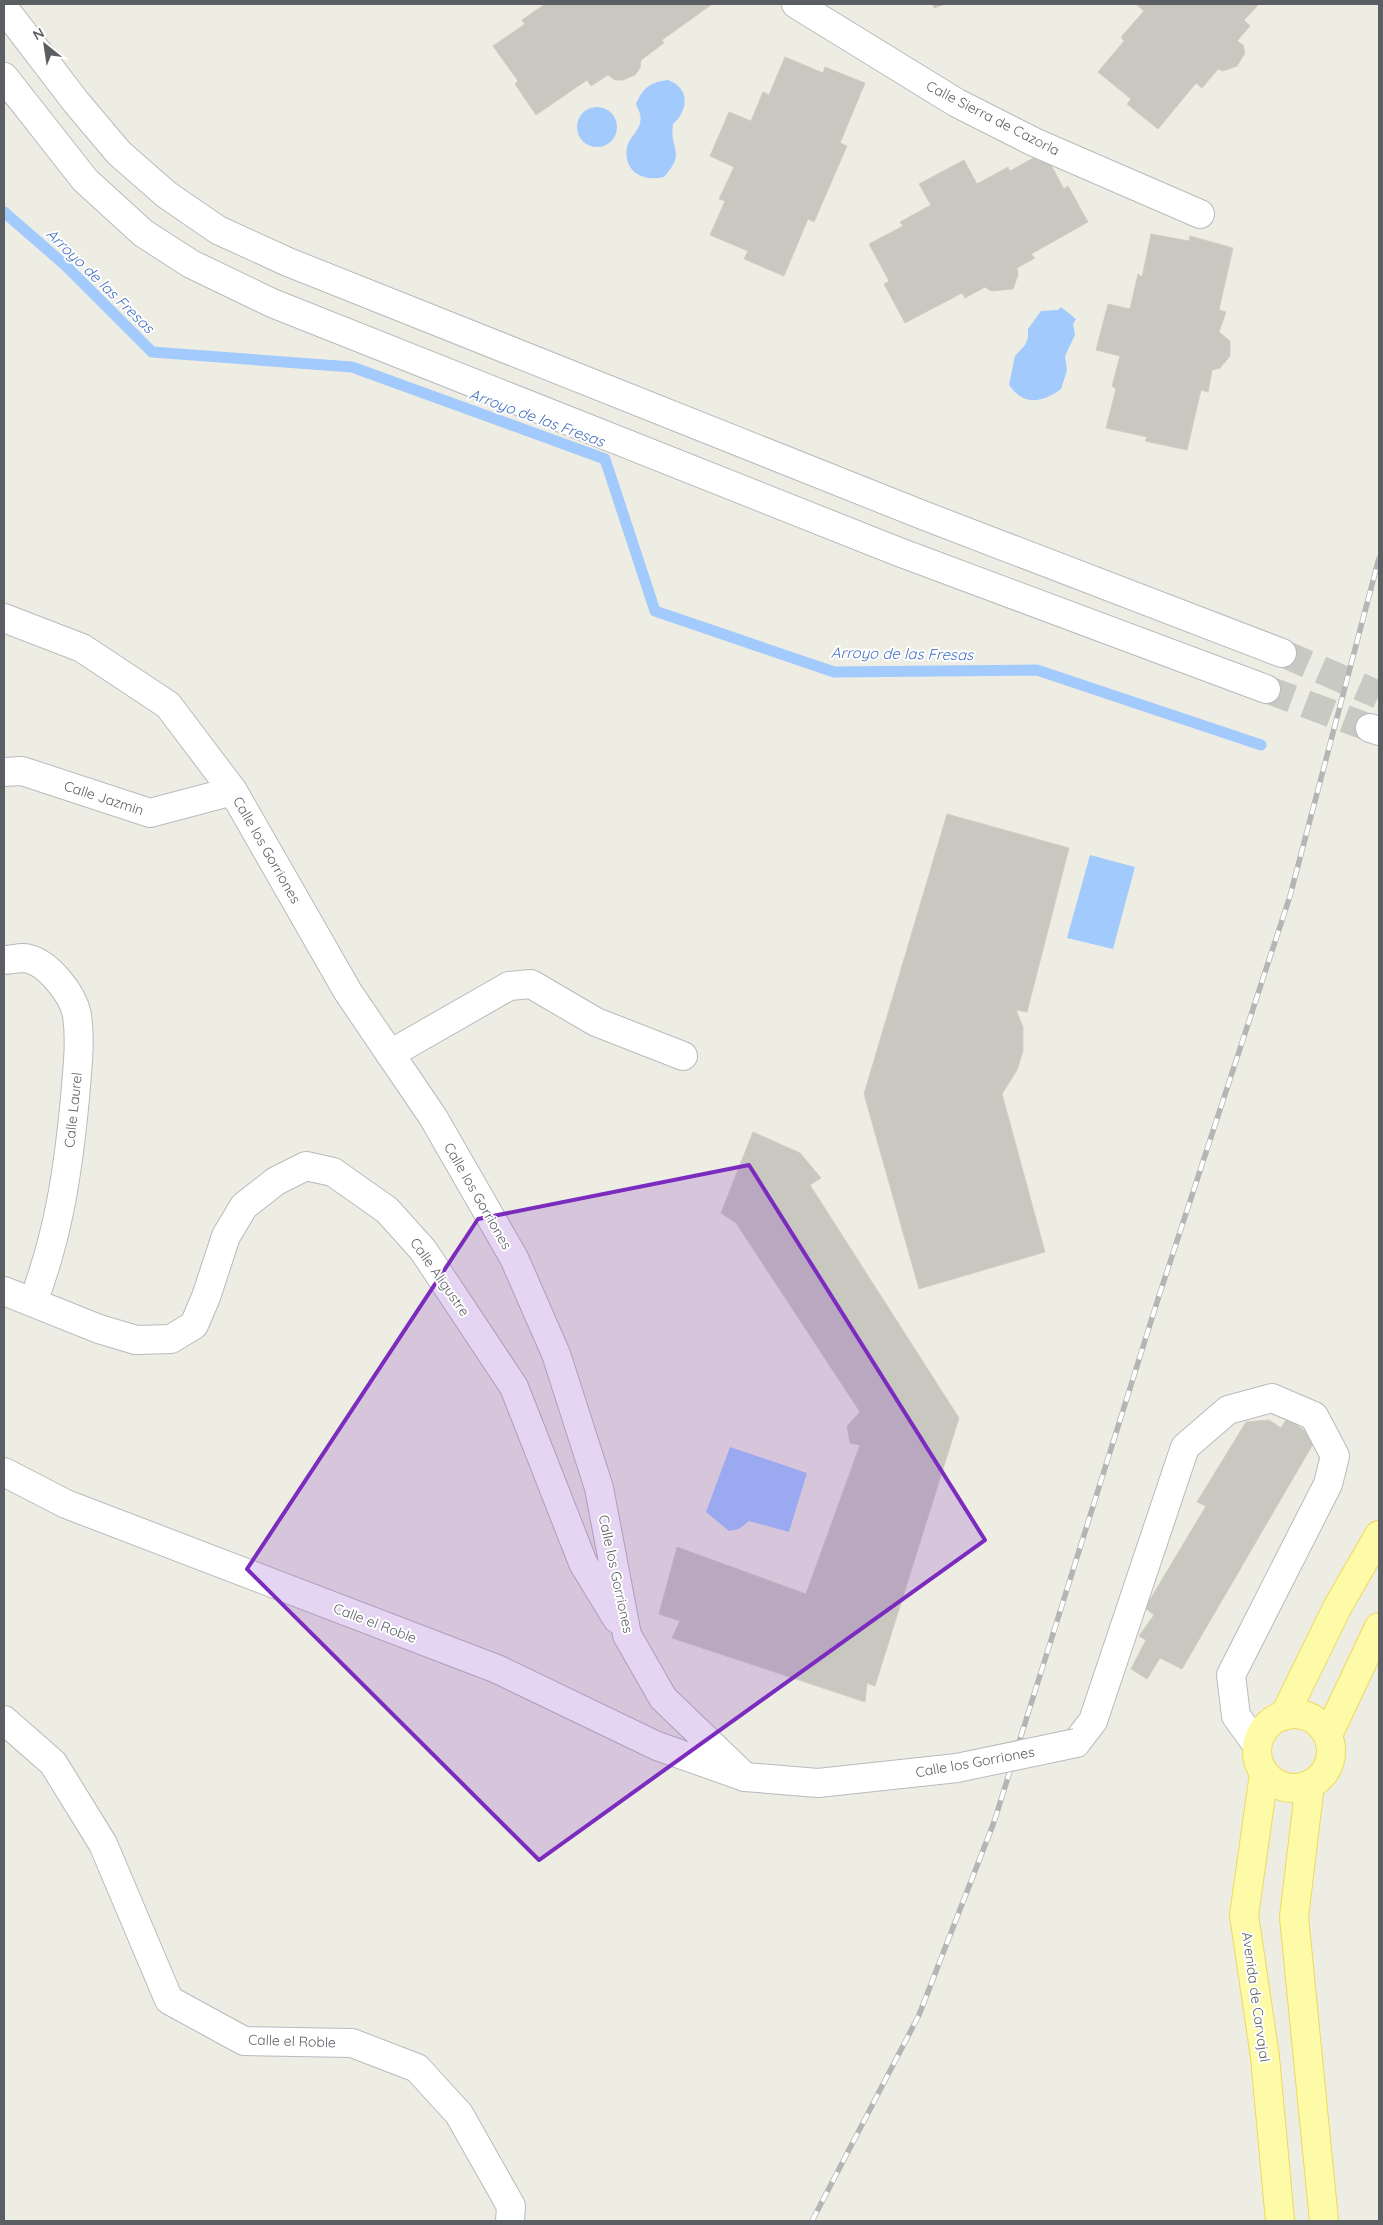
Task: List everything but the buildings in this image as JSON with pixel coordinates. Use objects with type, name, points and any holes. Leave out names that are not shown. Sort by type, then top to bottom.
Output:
[{"type":"main road","points":[[1284,1716],[1338,1606],[1379,1535]]},
{"type":"main road","points":[[1328,1735],[1379,1627]]},
{"type":"main road","points":[[1304,1715],[1318,1723],[1328,1735],[1332,1750],[1328,1766],[1320,1779],[1310,1784],[1291,1789],[1276,1785],[1264,1774],[1257,1760],[1257,1745],[1263,1730],[1274,1719],[1284,1716],[1304,1715]]},
{"type":"main road","name":"Avenida de Carvajal","points":[[1264,1774],[1244,1915],[1265,2057],[1280,2221]]},
{"type":"main road","points":[[1310,1784],[1294,1917],[1324,2221]]},
{"type":"street","name":"Calle Sierra de Cazorla","points":[[796,4],[958,103],[1034,142],[1200,214]]},
{"type":"street","points":[[4,8],[76,102],[119,153],[167,195],[218,230],[288,262],[920,514],[1282,654]]},
{"type":"street","points":[[4,77],[85,180],[143,233],[191,264],[307,318],[899,552],[1266,689]]},
{"type":"street","name":"Calle los Gorriones","points":[[4,618],[82,648],[168,705],[233,791],[348,992],[433,1117],[514,1258],[556,1354],[598,1488],[627,1635],[663,1698],[745,1777],[818,1783],[957,1768],[1076,1743],[1093,1722],[1184,1447],[1228,1410],[1272,1398],[1314,1416],[1334,1456],[1328,1484],[1231,1675],[1236,1716],[1257,1745]]},
{"type":"street","name":"Calle Jazmin","points":[[4,772],[22,771],[150,813],[233,791]]},
{"type":"street","name":"Calle Laurel","points":[[4,960],[24,958],[49,970],[67,990],[76,1014],[79,1050],[63,1198],[48,1261],[33,1302]]},
{"type":"street","points":[[390,1054],[509,986],[531,984],[596,1022],[684,1056]]},
{"type":"street","name":"Calle Aligustre","points":[[4,1291],[99,1329],[136,1340],[171,1339],[194,1326],[206,1297],[226,1236],[244,1206],[276,1181],[306,1166],[334,1172],[387,1210],[423,1250],[514,1387],[583,1563],[627,1635]]},
{"type":"street","name":"Calle el Roble","points":[[4,1472],[66,1504],[497,1669],[657,1746],[745,1777]]},
{"type":"street","name":"Calle el Roble","points":[[4,1720],[53,1762],[103,1844],[170,2000],[244,2041],[352,2043],[417,2068],[459,2114],[511,2206],[510,2221]]},
{"type":"highlighted area","points":[[749,1165],[985,1540],[539,1860],[247,1569],[478,1219]]},
{"type":"water","points":[[668,80],[680,88],[685,100],[682,112],[673,124],[672,133],[676,151],[675,162],[664,177],[649,178],[631,169],[628,163],[627,147],[641,120],[636,104],[641,94],[652,84]]},
{"type":"water","points":[[601,107],[608,110],[614,116],[617,127],[616,135],[608,144],[601,147],[593,147],[586,144],[578,135],[577,123],[580,116],[589,108]]},
{"type":"water","points":[[1061,307],[1076,319],[1073,324],[1075,335],[1065,356],[1067,370],[1061,389],[1047,397],[1034,400],[1027,399],[1015,392],[1009,385],[1015,356],[1025,345],[1028,338],[1028,329],[1041,311],[1058,310]]},
{"type":"water","points":[[1090,855],[1135,867],[1113,949],[1067,938]]},
{"type":"water","points":[[730,1447],[807,1473],[789,1532],[749,1521],[739,1529],[729,1531],[706,1512]]},
{"type":"waterway","name":"Arroyo de las Fresas","points":[[4,212],[65,265],[152,352],[352,367],[605,459],[655,611],[834,672],[1037,670],[1261,745]]},
{"type":"tunnel","points":[[1282,653],[1379,695]]},
{"type":"tunnel","points":[[1266,689],[1370,728]]},
{"type":"railway","points":[[812,2221],[919,2015],[994,1822],[1158,1299],[1290,896],[1379,558]]}]
